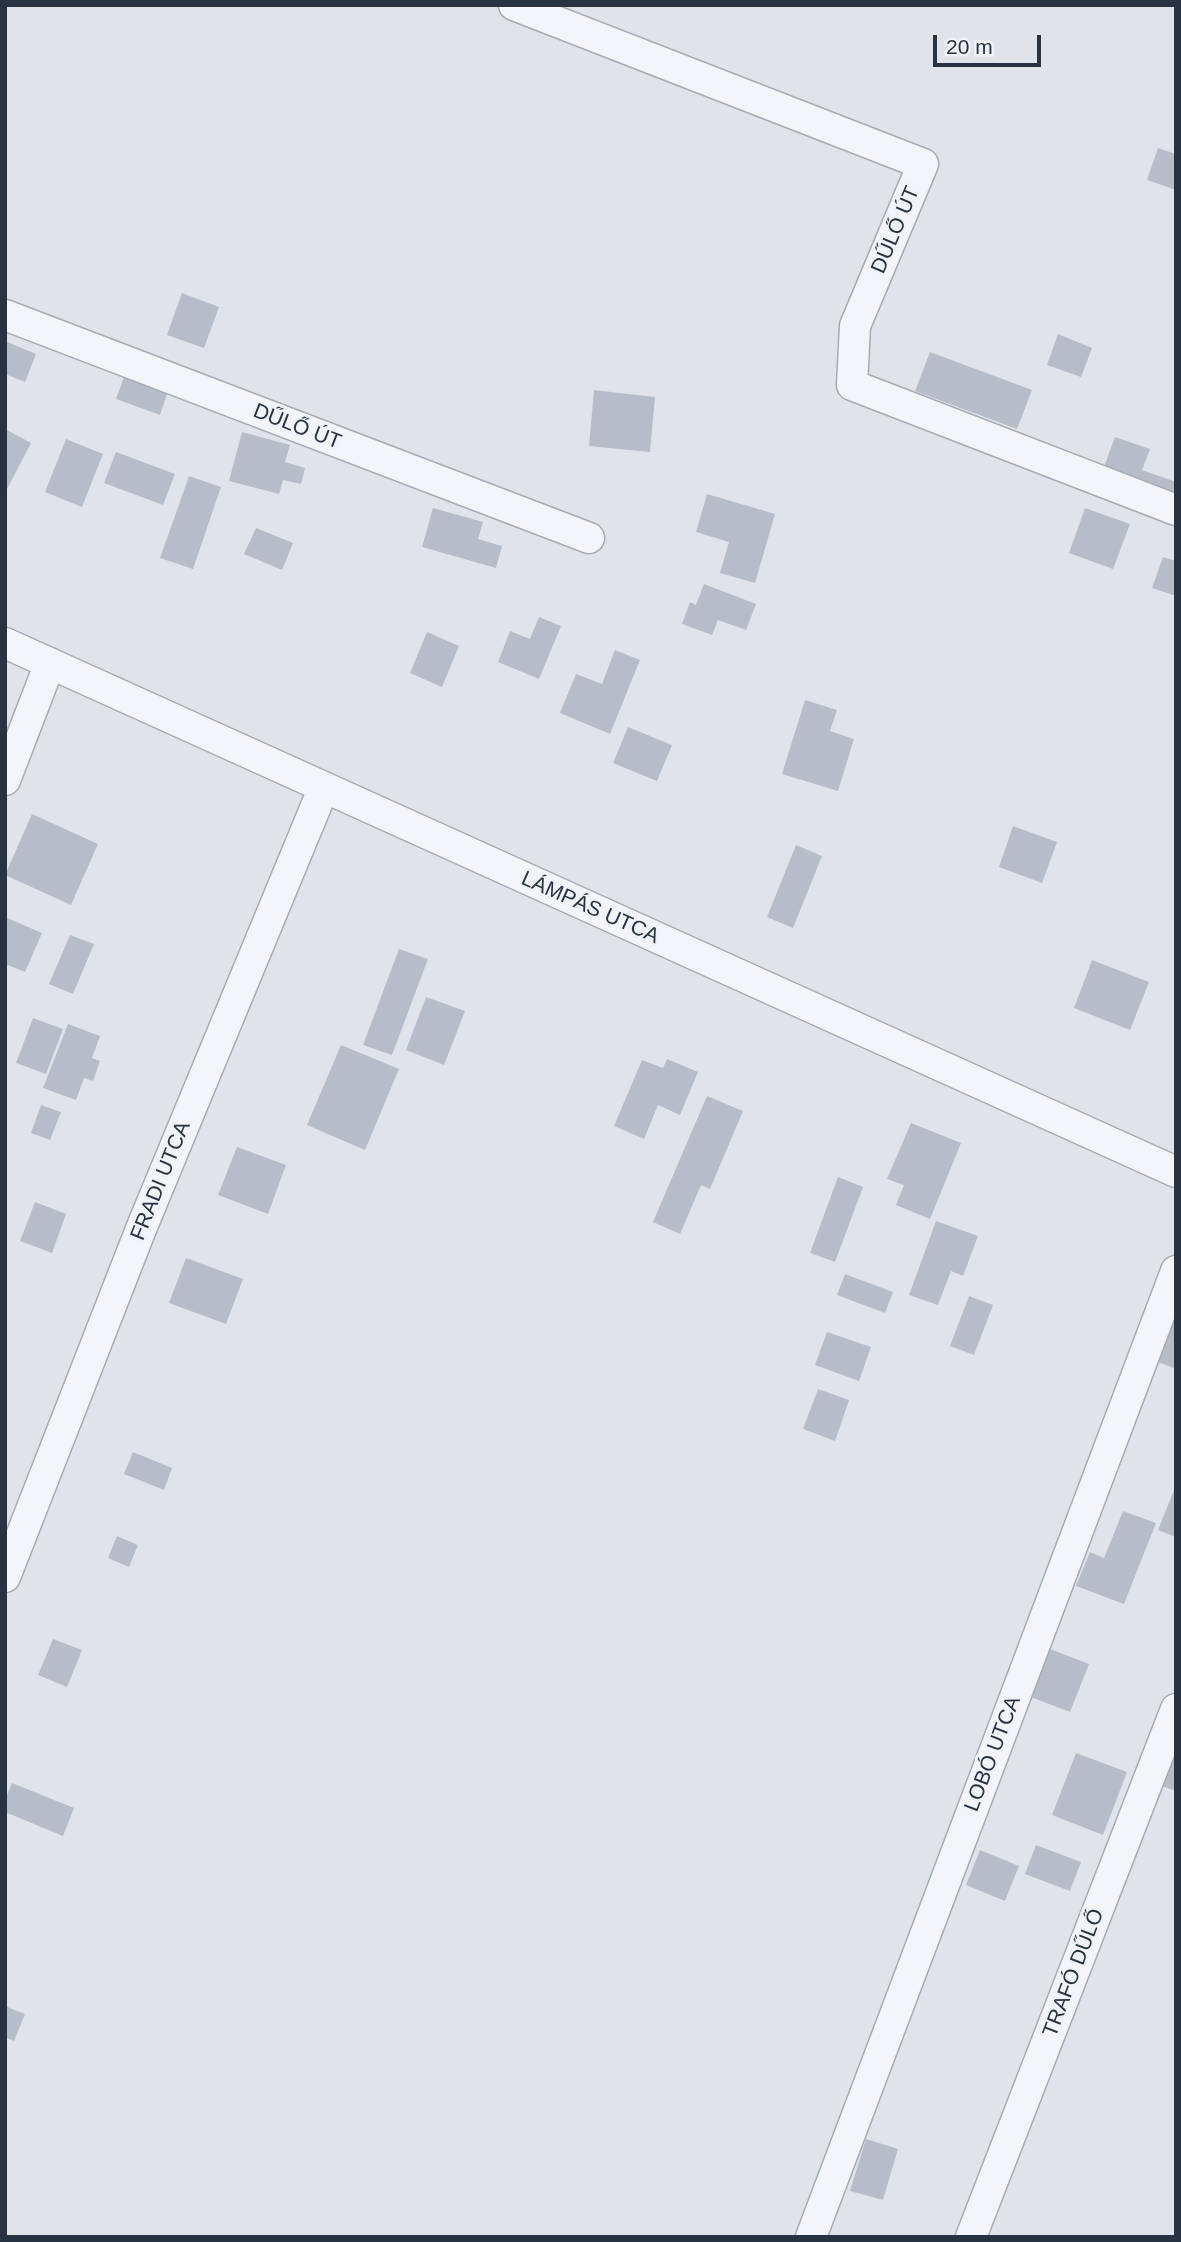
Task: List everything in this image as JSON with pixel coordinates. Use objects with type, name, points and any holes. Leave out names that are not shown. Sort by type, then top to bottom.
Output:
[{"type":"street","name":"DŰLŐ ÚT","points":[[514,5],[923,164],[855,326],[852,385],[1176,510]]},
{"type":"street","name":"DŰLŐ ÚT","points":[[5,315],[589,538]]},
{"type":"street","name":"LÁMPÁS UTCA","points":[[5,643],[1176,1172]]},
{"type":"street","points":[[5,780],[50,663]]},
{"type":"street","name":"FRADI UTCA","points":[[5,1577],[141,1229],[324,787]]},
{"type":"street","name":"LOBÓ UTCA","points":[[811,2237],[1176,1270]]},
{"type":"street","name":"TRAFÓ DŰLŐ","points":[[971,2237],[1176,1709]]},
{"type":"building","points":[[1158,148],[1176,154],[1176,190],[1147,180]]},
{"type":"building","points":[[182,293],[219,307],[204,348],[167,335]]},
{"type":"building","points":[[1058,334],[1092,348],[1081,377],[1047,365]]},
{"type":"building","points":[[5,341],[36,354],[25,382],[5,374]]},
{"type":"building","points":[[930,352],[1032,390],[1017,429],[915,391]]},
{"type":"building","points":[[127,369],[170,385],[160,415],[116,399]]},
{"type":"building","points":[[594,390],[655,397],[650,452],[589,446]]},
{"type":"building","points":[[5,429],[31,443],[5,493]]},
{"type":"building","points":[[242,432],[290,445],[285,462],[305,468],[301,484],[283,480],[279,494],[229,481]]},
{"type":"building","points":[[1115,437],[1150,449],[1142,470],[1176,482],[1171,500],[1101,475]]},
{"type":"building","points":[[66,439],[103,454],[82,507],[45,492]]},
{"type":"building","points":[[116,452],[175,474],[163,505],[104,483]]},
{"type":"building","points":[[189,476],[221,487],[193,569],[160,558]]},
{"type":"building","points":[[707,494],[775,514],[755,583],[720,573],[729,542],[696,532]]},
{"type":"building","points":[[433,508],[483,522],[478,539],[502,546],[496,568],[422,547]]},
{"type":"building","points":[[1085,508],[1130,524],[1113,569],[1069,553]]},
{"type":"building","points":[[256,528],[293,543],[282,570],[244,554]]},
{"type":"building","points":[[1163,557],[1176,561],[1176,596],[1152,588]]},
{"type":"building","points":[[704,584],[756,604],[746,630],[718,620],[712,635],[682,624],[690,602],[696,605]]},
{"type":"building","points":[[539,617],[561,626],[539,679],[498,662],[510,631],[530,639]]},
{"type":"building","points":[[427,632],[459,646],[442,687],[410,673]]},
{"type":"building","points":[[615,650],[640,660],[610,734],[560,713],[576,674],[602,684]]},
{"type":"building","points":[[805,700],[837,710],[830,731],[854,739],[838,791],[782,774]]},
{"type":"building","points":[[628,727],[672,745],[657,781],[613,763]]},
{"type":"building","points":[[32,814],[98,844],[71,905],[5,875]]},
{"type":"building","points":[[1013,826],[1057,842],[1042,883],[999,867]]},
{"type":"building","points":[[796,845],[822,856],[793,928],[767,917]]},
{"type":"building","points":[[5,917],[42,933],[25,972],[5,964]]},
{"type":"building","points":[[70,935],[94,944],[73,994],[49,984]]},
{"type":"building","points":[[399,949],[428,959],[392,1055],[363,1045]]},
{"type":"building","points":[[1092,960],[1149,982],[1130,1030],[1074,1008]]},
{"type":"building","points":[[426,997],[465,1011],[444,1065],[406,1050]]},
{"type":"building","points":[[33,1018],[63,1029],[46,1074],[16,1063]]},
{"type":"building","points":[[68,1024],[100,1036],[92,1058],[100,1061],[93,1081],[84,1078],[76,1100],[43,1088]]},
{"type":"building","points":[[341,1045],[399,1069],[365,1150],[307,1125]]},
{"type":"building","points":[[667,1059],[698,1072],[680,1115],[658,1105],[644,1139],[614,1126],[642,1060],[663,1068]]},
{"type":"building","points":[[707,1096],[743,1111],[710,1189],[701,1185],[680,1234],[653,1222]]},
{"type":"building","points":[[41,1105],[61,1112],[50,1140],[31,1133]]},
{"type":"building","points":[[911,1123],[961,1143],[930,1219],[896,1205],[904,1185],[887,1179]]},
{"type":"building","points":[[237,1147],[286,1165],[268,1214],[218,1195]]},
{"type":"building","points":[[838,1177],[863,1187],[835,1262],[810,1253]]},
{"type":"building","points":[[35,1202],[66,1214],[52,1253],[20,1241]]},
{"type":"building","points":[[936,1221],[978,1236],[963,1276],[951,1271],[938,1305],[909,1295]]},
{"type":"building","points":[[186,1258],[243,1279],[226,1324],[169,1303]]},
{"type":"building","points":[[845,1274],[893,1292],[885,1313],[837,1295]]},
{"type":"building","points":[[969,1296],[993,1305],[974,1355],[950,1346]]},
{"type":"building","points":[[1176,1296],[1176,1369],[1151,1359]]},
{"type":"building","points":[[827,1332],[871,1347],[859,1381],[815,1365]]},
{"type":"building","points":[[818,1389],[849,1400],[835,1441],[803,1429]]},
{"type":"building","points":[[133,1452],[172,1468],[164,1490],[124,1474]]},
{"type":"building","points":[[1176,1485],[1176,1537],[1158,1530]]},
{"type":"building","points":[[1123,1511],[1156,1523],[1124,1604],[1076,1586],[1090,1552],[1104,1558]]},
{"type":"building","points":[[117,1536],[138,1545],[129,1567],[108,1558]]},
{"type":"building","points":[[53,1639],[82,1650],[67,1687],[38,1675]]},
{"type":"building","points":[[1050,1649],[1089,1664],[1070,1712],[1031,1697]]},
{"type":"building","points":[[1176,1742],[1176,1791],[1159,1785]]},
{"type":"building","points":[[1076,1753],[1127,1772],[1103,1835],[1052,1815]]},
{"type":"building","points":[[12,1783],[74,1808],[63,1836],[5,1812],[5,1800]]},
{"type":"building","points":[[1036,1845],[1081,1862],[1070,1891],[1025,1874]]},
{"type":"building","points":[[980,1850],[1019,1866],[1005,1901],[966,1885]]},
{"type":"building","points":[[5,2006],[25,2014],[14,2041],[5,2037]]},
{"type":"building","points":[[866,2139],[898,2149],[883,2200],[850,2191]]}]
